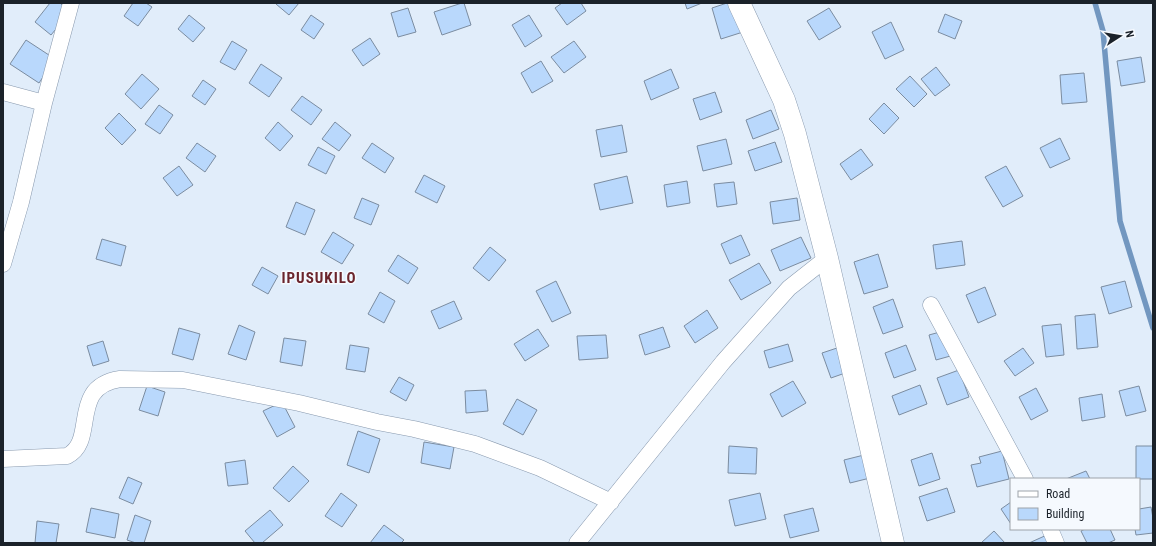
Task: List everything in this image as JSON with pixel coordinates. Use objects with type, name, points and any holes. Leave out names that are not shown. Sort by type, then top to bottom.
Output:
[{"type":"street","points":[[3,264],[21,202],[44,104],[71,3]]},
{"type":"street","points":[[739,3],[784,100],[795,134],[827,258],[893,543]]},
{"type":"street","points":[[3,92],[44,104]]},
{"type":"street","points":[[578,543],[723,362],[789,288],[827,258]]},
{"type":"street","points":[[931,305],[1024,478]]},
{"type":"street","points":[[3,459],[68,456],[72,454],[79,446],[89,402],[95,391],[101,385],[111,380],[183,380],[299,403],[475,444],[540,468],[611,502]]},
{"type":"street","points":[[1050,530],[1056,543]]},
{"type":"building","points":[[50,3],[60,3],[70,12],[51,35],[35,22]]},
{"type":"building","points":[[133,3],[146,3],[152,7],[138,26],[124,16]]},
{"type":"building","points":[[299,3],[289,15],[276,4]]},
{"type":"building","points":[[464,3],[471,25],[442,35],[434,12]]},
{"type":"building","points":[[562,3],[581,3],[586,11],[567,25],[555,8]]},
{"type":"building","points":[[685,3],[702,3],[687,9]]},
{"type":"building","points":[[727,3],[734,3],[743,32],[721,39],[712,8]]},
{"type":"building","points":[[408,8],[416,32],[398,37],[391,13]]},
{"type":"building","points":[[829,8],[841,27],[819,40],[807,21]]},
{"type":"building","points":[[945,14],[962,21],[955,39],[938,32]]},
{"type":"building","points":[[189,15],[205,28],[193,42],[178,29]]},
{"type":"building","points":[[311,15],[324,24],[314,39],[301,30]]},
{"type":"building","points":[[529,15],[542,36],[525,47],[512,25]]},
{"type":"building","points":[[891,22],[904,50],[885,59],[872,32]]},
{"type":"building","points":[[370,38],[380,54],[363,66],[352,50]]},
{"type":"building","points":[[26,40],[55,59],[39,83],[10,64]]},
{"type":"building","points":[[232,41],[247,50],[235,70],[220,62]]},
{"type":"building","points":[[574,41],[586,57],[564,73],[551,57]]},
{"type":"building","points":[[1141,57],[1145,82],[1121,86],[1117,61]]},
{"type":"building","points":[[541,61],[553,81],[532,93],[521,73]]},
{"type":"building","points":[[261,64],[282,78],[269,97],[249,83]]},
{"type":"building","points":[[936,67],[950,85],[935,96],[921,79]]},
{"type":"building","points":[[671,69],[679,88],[651,100],[644,81]]},
{"type":"building","points":[[1084,73],[1087,102],[1062,104],[1060,75]]},
{"type":"building","points":[[142,74],[159,89],[141,109],[125,94]]},
{"type":"building","points":[[910,76],[927,94],[914,107],[896,89]]},
{"type":"building","points":[[203,80],[216,89],[205,105],[192,96]]},
{"type":"building","points":[[715,92],[722,112],[700,120],[693,99]]},
{"type":"building","points":[[302,96],[322,110],[311,125],[291,110]]},
{"type":"building","points":[[884,103],[899,118],[884,134],[869,119]]},
{"type":"building","points":[[159,105],[173,115],[160,134],[145,124]]},
{"type":"building","points":[[771,110],[779,129],[753,139],[746,120]]},
{"type":"building","points":[[119,113],[136,130],[122,145],[105,128]]},
{"type":"building","points":[[278,122],[293,136],[280,151],[265,138]]},
{"type":"building","points":[[335,122],[351,135],[339,151],[322,139]]},
{"type":"building","points":[[622,125],[627,152],[601,157],[596,130]]},
{"type":"building","points":[[1060,138],[1070,159],[1050,168],[1040,148]]},
{"type":"building","points":[[726,139],[732,164],[703,171],[697,146]]},
{"type":"building","points":[[775,142],[782,162],[755,171],[748,151]]},
{"type":"building","points":[[197,143],[216,156],[205,172],[186,158]]},
{"type":"building","points":[[372,143],[394,158],[385,173],[362,158]]},
{"type":"building","points":[[318,147],[335,156],[326,174],[308,165]]},
{"type":"building","points":[[861,149],[873,165],[851,180],[840,164]]},
{"type":"building","points":[[179,166],[193,185],[177,196],[163,178]]},
{"type":"building","points":[[1006,166],[1023,196],[1003,207],[985,177]]},
{"type":"building","points":[[424,175],[445,186],[437,203],[415,192]]},
{"type":"building","points":[[627,176],[633,203],[600,210],[594,184]]},
{"type":"building","points":[[687,181],[690,203],[667,207],[664,185]]},
{"type":"building","points":[[734,182],[737,204],[717,207],[714,184]]},
{"type":"building","points":[[362,198],[379,205],[371,225],[354,218]]},
{"type":"building","points":[[797,198],[800,220],[773,224],[770,202]]},
{"type":"building","points":[[296,202],[315,210],[305,235],[286,227]]},
{"type":"building","points":[[333,232],[354,245],[342,264],[321,252]]},
{"type":"building","points":[[741,235],[750,255],[730,264],[721,244]]},
{"type":"building","points":[[801,237],[811,258],[780,271],[771,250]]},
{"type":"building","points":[[102,239],[126,246],[121,266],[96,259]]},
{"type":"building","points":[[962,241],[965,265],[936,269],[933,245]]},
{"type":"building","points":[[490,247],[506,260],[489,281],[473,268]]},
{"type":"building","points":[[878,254],[888,287],[864,294],[854,262]]},
{"type":"building","points":[[398,255],[418,268],[408,284],[388,271]]},
{"type":"building","points":[[759,263],[771,283],[741,300],[729,280]]},
{"type":"building","points":[[262,267],[278,276],[268,294],[252,285]]},
{"type":"building","points":[[556,281],[571,313],[552,322],[536,291]]},
{"type":"building","points":[[1125,281],[1132,307],[1109,314],[1101,287]]},
{"type":"building","points":[[985,287],[996,315],[978,323],[966,295]]},
{"type":"building","points":[[380,292],[395,301],[384,323],[368,314]]},
{"type":"building","points":[[893,299],[903,327],[883,334],[873,307]]},
{"type":"building","points":[[454,301],[462,319],[439,329],[431,311]]},
{"type":"building","points":[[707,310],[718,328],[695,343],[684,326]]},
{"type":"building","points":[[1095,314],[1098,347],[1077,349],[1075,316]]},
{"type":"building","points":[[1061,324],[1064,355],[1046,357],[1042,326]]},
{"type":"building","points":[[239,325],[255,332],[246,360],[228,354]]},
{"type":"building","points":[[663,327],[670,347],[645,355],[639,335]]},
{"type":"building","points":[[179,328],[200,334],[193,360],[172,354]]},
{"type":"building","points":[[538,329],[549,346],[525,361],[514,344]]},
{"type":"building","points":[[947,330],[954,355],[936,360],[929,335]]},
{"type":"building","points":[[606,335],[608,358],[579,360],[577,336]]},
{"type":"building","points":[[284,338],[306,341],[302,366],[280,362]]},
{"type":"building","points":[[103,341],[109,361],[93,366],[87,346]]},
{"type":"building","points":[[788,344],[793,361],[769,368],[764,351]]},
{"type":"building","points":[[350,345],[369,348],[365,372],[346,369]]},
{"type":"building","points":[[906,345],[916,370],[894,378],[885,353]]},
{"type":"building","points":[[840,347],[848,372],[831,378],[822,353]]},
{"type":"building","points":[[1023,348],[1034,363],[1015,376],[1004,361]]},
{"type":"building","points":[[959,370],[969,397],[947,405],[937,378]]},
{"type":"building","points":[[399,377],[414,385],[406,401],[390,392]]},
{"type":"building","points":[[793,381],[806,403],[782,417],[770,394]]},
{"type":"building","points":[[920,385],[927,404],[899,415],[892,396]]},
{"type":"building","points":[[147,386],[165,392],[158,416],[139,410]]},
{"type":"building","points":[[1139,386],[1146,411],[1126,416],[1119,391]]},
{"type":"building","points":[[1036,388],[1048,411],[1031,420],[1019,397]]},
{"type":"building","points":[[486,390],[488,411],[466,413],[465,391]]},
{"type":"building","points":[[1102,394],[1105,417],[1082,421],[1079,398]]},
{"type":"building","points":[[517,399],[537,410],[523,435],[503,424]]},
{"type":"building","points":[[282,402],[295,427],[277,437],[263,411]]},
{"type":"building","points":[[358,431],[380,439],[369,473],[347,465]]},
{"type":"building","points":[[424,442],[454,447],[450,469],[421,463]]},
{"type":"building","points":[[729,446],[757,448],[756,474],[728,473]]},
{"type":"building","points":[[1136,446],[1153,446],[1153,479],[1136,478]]},
{"type":"building","points":[[1002,451],[1009,479],[977,487],[971,465],[981,463],[979,457]]},
{"type":"building","points":[[932,453],[940,479],[919,486],[911,460]]},
{"type":"building","points":[[868,454],[874,477],[850,483],[844,460]]},
{"type":"building","points":[[245,460],[248,484],[228,486],[225,463]]},
{"type":"building","points":[[293,466],[309,481],[289,502],[273,488]]},
{"type":"building","points":[[1086,471],[1090,478],[1068,478]]},
{"type":"building","points":[[128,477],[142,483],[133,504],[119,498]]},
{"type":"building","points":[[947,488],[955,512],[927,521],[919,497]]},
{"type":"building","points":[[341,493],[357,505],[342,527],[325,516]]},
{"type":"building","points":[[760,493],[766,519],[735,526],[729,500]]},
{"type":"building","points":[[1010,503],[1010,522],[1001,509]]},
{"type":"building","points":[[1151,507],[1153,533],[1136,535],[1135,530],[1140,530],[1140,509]]},
{"type":"building","points":[[91,508],[119,514],[115,538],[86,532]]},
{"type":"building","points":[[813,508],[819,531],[790,538],[784,515]]},
{"type":"building","points":[[270,510],[283,525],[262,543],[255,543],[245,531]]},
{"type":"building","points":[[135,515],[151,521],[144,543],[136,543],[127,540]]},
{"type":"building","points":[[37,521],[59,524],[56,543],[35,543]]},
{"type":"building","points":[[384,525],[404,540],[401,543],[370,543]]},
{"type":"building","points":[[1110,530],[1115,540],[1108,543],[1087,543],[1081,531]]},
{"type":"building","points":[[994,531],[1005,543],[981,543]]},
{"type":"building","points":[[1049,534],[1053,543],[1029,543]]},
{"type":"waterway","points":[[1095,3],[1103,31],[1120,221],[1153,328]]},
{"type":"district","name":"IPUSUKILO","points":[[319,278]]}]
